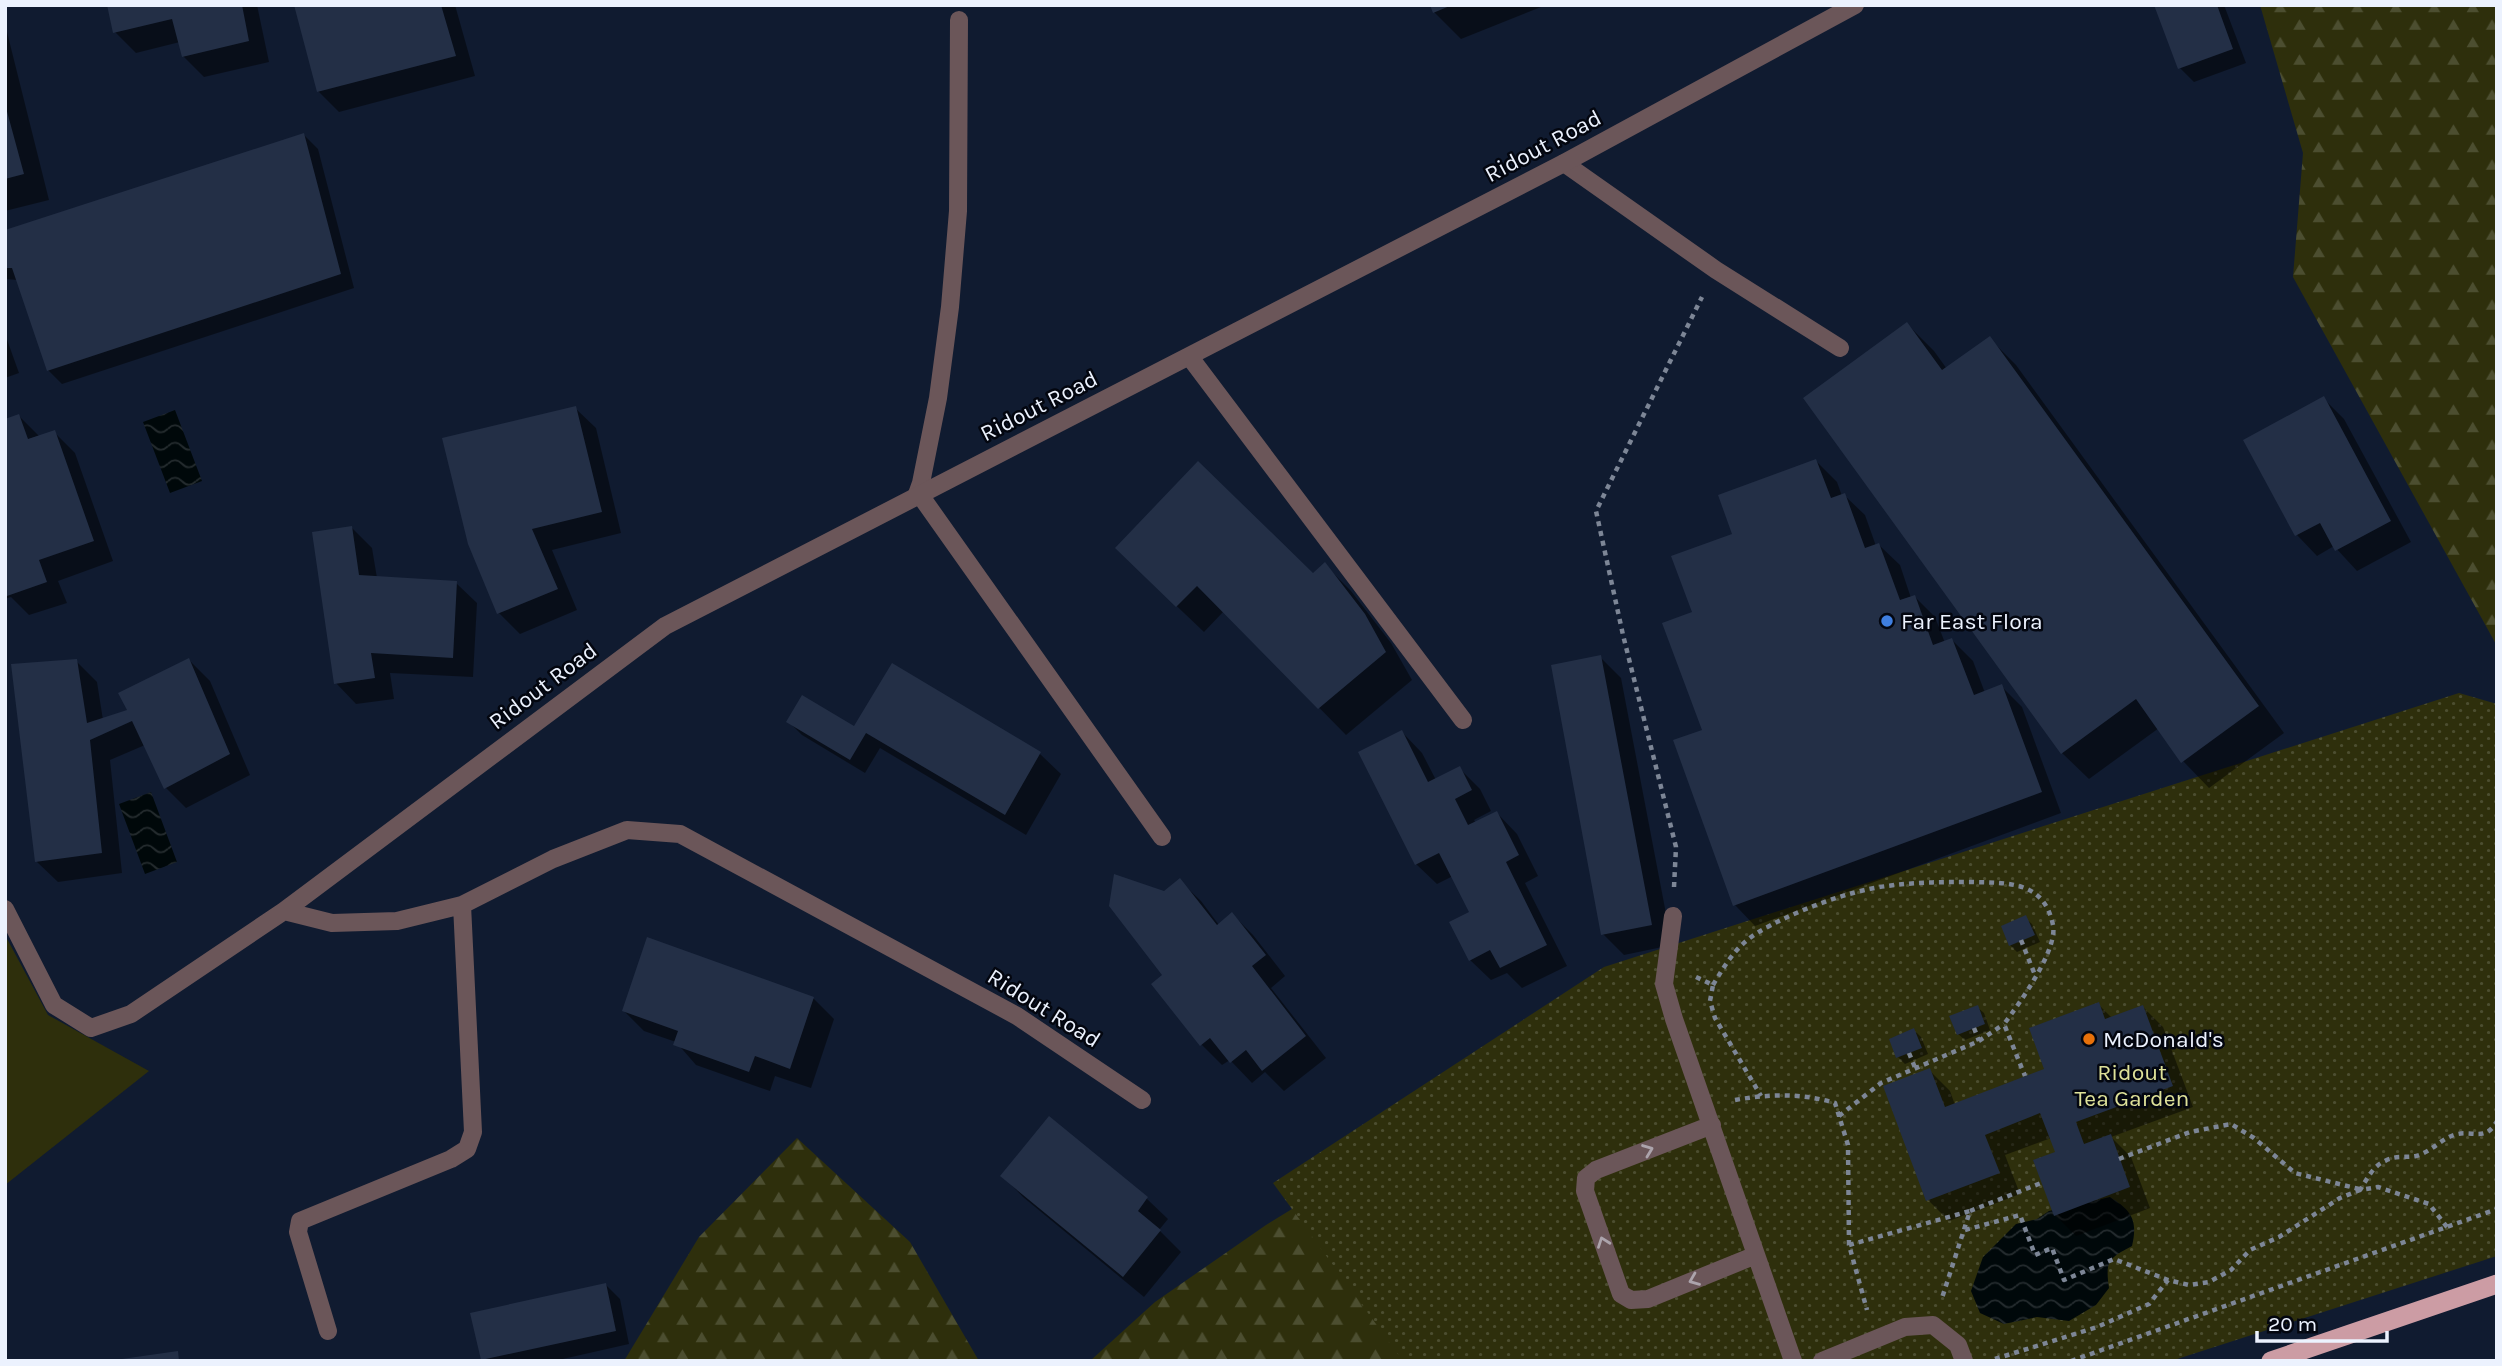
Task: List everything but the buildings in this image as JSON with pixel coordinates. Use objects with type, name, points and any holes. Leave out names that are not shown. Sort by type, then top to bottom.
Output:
[{"type":"highway","points":[[2271,1361],[2497,1284]]},
{"type":"street","name":"Ridout Road","points":[[5,909],[54,1006],[91,1028],[131,1014],[284,911],[665,626],[1564,163],[1855,5]]},
{"type":"street","points":[[959,20],[957,225],[938,398],[918,496],[1162,838]]},
{"type":"street","points":[[1564,163],[1716,270],[1840,348]]},
{"type":"street","points":[[1189,356],[1463,720]]},
{"type":"street","name":"Ridout Road","points":[[284,911],[331,923],[397,922],[462,905],[553,859],[627,830],[680,834],[1017,1016],[1142,1100]]},
{"type":"street","points":[[328,1331],[298,1232],[300,1221],[451,1159],[467,1149],[473,1132],[462,905]]},
{"type":"street","points":[[1673,916],[1664,984],[1793,1361]]},
{"type":"street","points":[[1709,1117],[1596,1170],[1586,1178],[1585,1191],[1621,1294],[1631,1300],[1648,1299],[1756,1255]]},
{"type":"street","points":[[1822,1361],[1905,1327],[1933,1325],[1958,1345],[1964,1361]]},
{"type":"path","points":[[1673,916],[1676,847],[1623,635],[1596,511],[1716,270]]},
{"type":"path","points":[[1761,1096],[1715,1018],[1710,1001],[1713,985],[1730,956],[1756,934],[1790,917],[1850,895],[1885,886],[1930,882],[2022,885],[2040,897],[2053,926],[2048,953],[2025,996],[2004,1024],[1979,1041],[1881,1083],[1839,1116]]},
{"type":"path","points":[[2021,940],[2035,976]]},
{"type":"path","points":[[1664,984],[1693,976],[1713,985]]},
{"type":"path","points":[[2004,1024],[2025,1076]]},
{"type":"path","points":[[1974,1028],[1979,1041]]},
{"type":"path","points":[[1909,1053],[1916,1069]]},
{"type":"path","points":[[1709,1117],[1761,1096],[1811,1096],[1835,1103],[1848,1145],[1849,1245],[1874,1338]]},
{"type":"path","points":[[2360,1189],[2373,1170],[2384,1161],[2402,1156],[2415,1157],[2431,1150],[2452,1135],[2481,1135],[2493,1128],[2497,1121]]},
{"type":"path","points":[[2119,1159],[2190,1132],[2231,1124],[2254,1138],[2295,1173],[2360,1189]]},
{"type":"path","points":[[1849,1245],[1970,1211],[2041,1183]]},
{"type":"path","points":[[1965,1230],[2021,1215],[2035,1255],[2052,1248],[2064,1280],[2114,1259],[2168,1280],[2189,1285],[2209,1282],[2231,1270],[2250,1250],[2279,1237],[2340,1198],[2360,1189],[2378,1186],[2429,1204],[2447,1227]]},
{"type":"path","points":[[2071,1361],[2497,1209]]},
{"type":"path","points":[[1933,1325],[1970,1211]]},
{"type":"path","points":[[1990,1361],[2097,1327],[2149,1304],[2168,1280]]},
{"type":"green space","points":[[2260,5],[2497,5],[2497,646],[2293,277],[2303,153]]},
{"type":"green space","name":"Ridout Tea Garden","points":[[2459,693],[2497,704],[2497,1256],[2171,1361],[1403,1361],[1273,1183],[1604,967]]},
{"type":"green space","points":[[5,935],[48,1015],[149,1071],[5,1185]]},
{"type":"green space","points":[[1463,1104],[1542,1361],[1090,1361],[1155,1302],[1266,1225]]},
{"type":"green space","points":[[797,1138],[910,1242],[979,1361],[624,1361],[699,1237]]},
{"type":"water","points":[[175,410],[202,481],[170,493],[143,422]]},
{"type":"water","points":[[151,792],[177,862],[145,874],[119,804]]},
{"type":"water","points":[[2110,1197],[2132,1217],[2134,1237],[2132,1246],[2110,1261],[2109,1288],[2096,1305],[2069,1321],[2037,1317],[2004,1324],[1980,1313],[1971,1291],[1983,1257],[2016,1224],[2037,1219],[2049,1211]]},
{"type":"place","name":"Far East Flora","points":[[1887,621]]},
{"type":"place","name":"McDonald's","points":[[2089,1039]]}]
